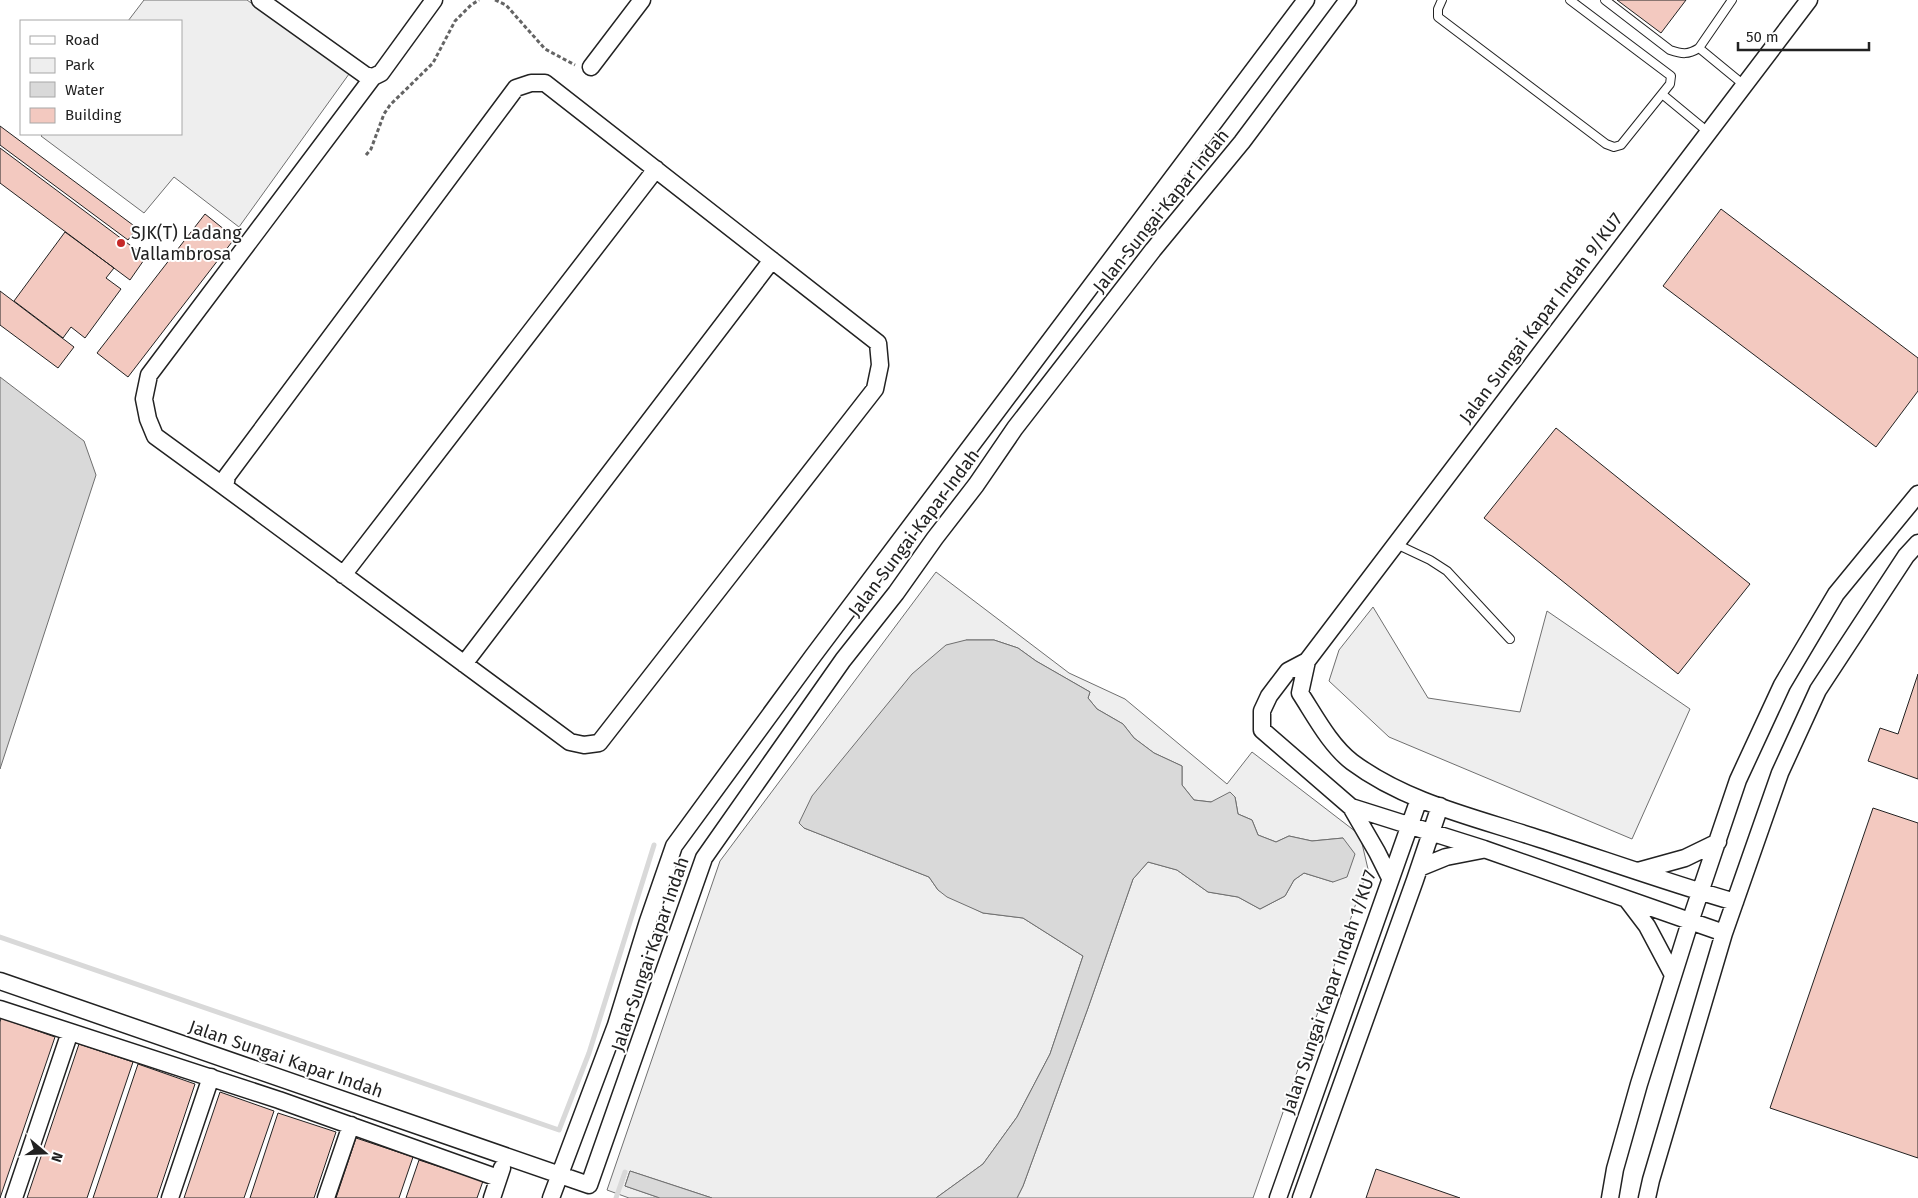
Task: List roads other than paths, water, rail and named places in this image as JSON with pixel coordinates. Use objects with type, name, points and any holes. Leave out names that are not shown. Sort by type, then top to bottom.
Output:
[{"type":"street","points":[[260,0],[365,75],[373,77]]},
{"type":"street","points":[[225,487],[227,476],[516,88],[531,82],[545,83],[878,344],[880,365],[875,389],[599,743],[584,745],[570,742],[343,575],[156,436],[148,418],[144,399],[145,387],[150,376],[373,77],[381,73],[434,0]]},
{"type":"street","points":[[584,66],[642,0]]},
{"type":"street","name":"Jalan Sungai Kapar Indah","points":[[559,1175],[616,1025],[648,921],[674,846],[813,656],[1306,0]]},
{"type":"street","name":"Jalan Sungai Kapar Indah","points":[[0,981],[589,1185],[704,858],[843,660],[896,593],[976,485],[1015,428],[1153,250],[1242,142],[1348,0]]},
{"type":"street","name":"Jalan Sungai Kapar Indah 9/KU7","points":[[1307,661],[1405,548],[1708,132],[1809,0]]},
{"type":"street","points":[[343,575],[656,169]]},
{"type":"street","points":[[464,664],[772,260]]},
{"type":"street","points":[[1610,1198],[1618,1160],[1673,975],[1738,780],[1782,685],[1836,594],[1918,494]]},
{"type":"street","points":[[1647,1198],[1724,933],[1780,772],[1818,690],[1906,556],[1918,543]]},
{"type":"street","points":[[1307,661],[1300,693],[1326,733],[1351,760],[1381,781],[1419,799],[1735,902]]},
{"type":"street","points":[[1307,661],[1288,671],[1269,696],[1262,711],[1262,730],[1351,807],[1390,878]]},
{"type":"street","name":"Jalan Sungai Kapar Indah 1/KU7","points":[[1278,1198],[1419,799]]},
{"type":"street","points":[[1301,1198],[1440,806]]},
{"type":"street","points":[[1351,807],[1484,849],[1628,901],[1724,933]]},
{"type":"street","points":[[1638,871],[1685,858],[1718,842]]},
{"type":"street","points":[[1417,874],[1446,857],[1484,849]]},
{"type":"street","points":[[1628,901],[1647,926],[1673,975]]},
{"type":"street","points":[[0,1009],[211,1077],[498,1178]]},
{"type":"street","points":[[14,1198],[70,1032]]},
{"type":"street","points":[[170,1198],[211,1077]]},
{"type":"street","points":[[326,1198],[351,1125]]},
{"type":"street","points":[[492,1198],[506,1157]]},
{"type":"street","points":[[551,1198],[559,1175]]},
{"type":"lane","points":[[1442,0],[1438,8],[1438,17],[1606,144],[1614,147],[1621,145],[1670,84],[1671,76],[1570,0]]},
{"type":"lane","points":[[1605,0],[1670,50],[1682,54],[1690,54],[1699,48],[1732,0]]},
{"type":"lane","points":[[1699,48],[1744,85]]},
{"type":"lane","points":[[1662,94],[1708,132]]},
{"type":"lane","points":[[1405,548],[1447,571],[1510,639]]},
{"type":"water","points":[[0,377],[84,441],[96,475],[0,769]]},
{"type":"water","points":[[966,640],[994,640],[1018,648],[1036,661],[1090,692],[1088,698],[1097,709],[1123,724],[1134,738],[1154,753],[1182,766],[1182,785],[1194,800],[1211,802],[1230,792],[1235,797],[1238,814],[1252,820],[1258,835],[1276,842],[1289,836],[1312,841],[1343,838],[1355,854],[1347,877],[1333,882],[1304,873],[1294,880],[1285,896],[1260,909],[1238,897],[1208,892],[1177,870],[1148,862],[1133,879],[1088,1008],[1017,1198],[936,1198],[983,1164],[1017,1117],[1050,1054],[1083,956],[1023,918],[983,913],[947,897],[938,890],[929,877],[804,828],[799,823],[812,796],[912,674],[946,645]]},
{"type":"water","points":[[630,1171],[712,1198],[660,1198],[625,1186]]},
{"type":"waterway","points":[[0,937],[559,1130],[589,1053],[654,845]]},
{"type":"waterway","points":[[616,1198],[625,1172]]},
{"type":"place","name":"SJK(T) Ladang Vallambrosa","points":[[121,243]]}]
